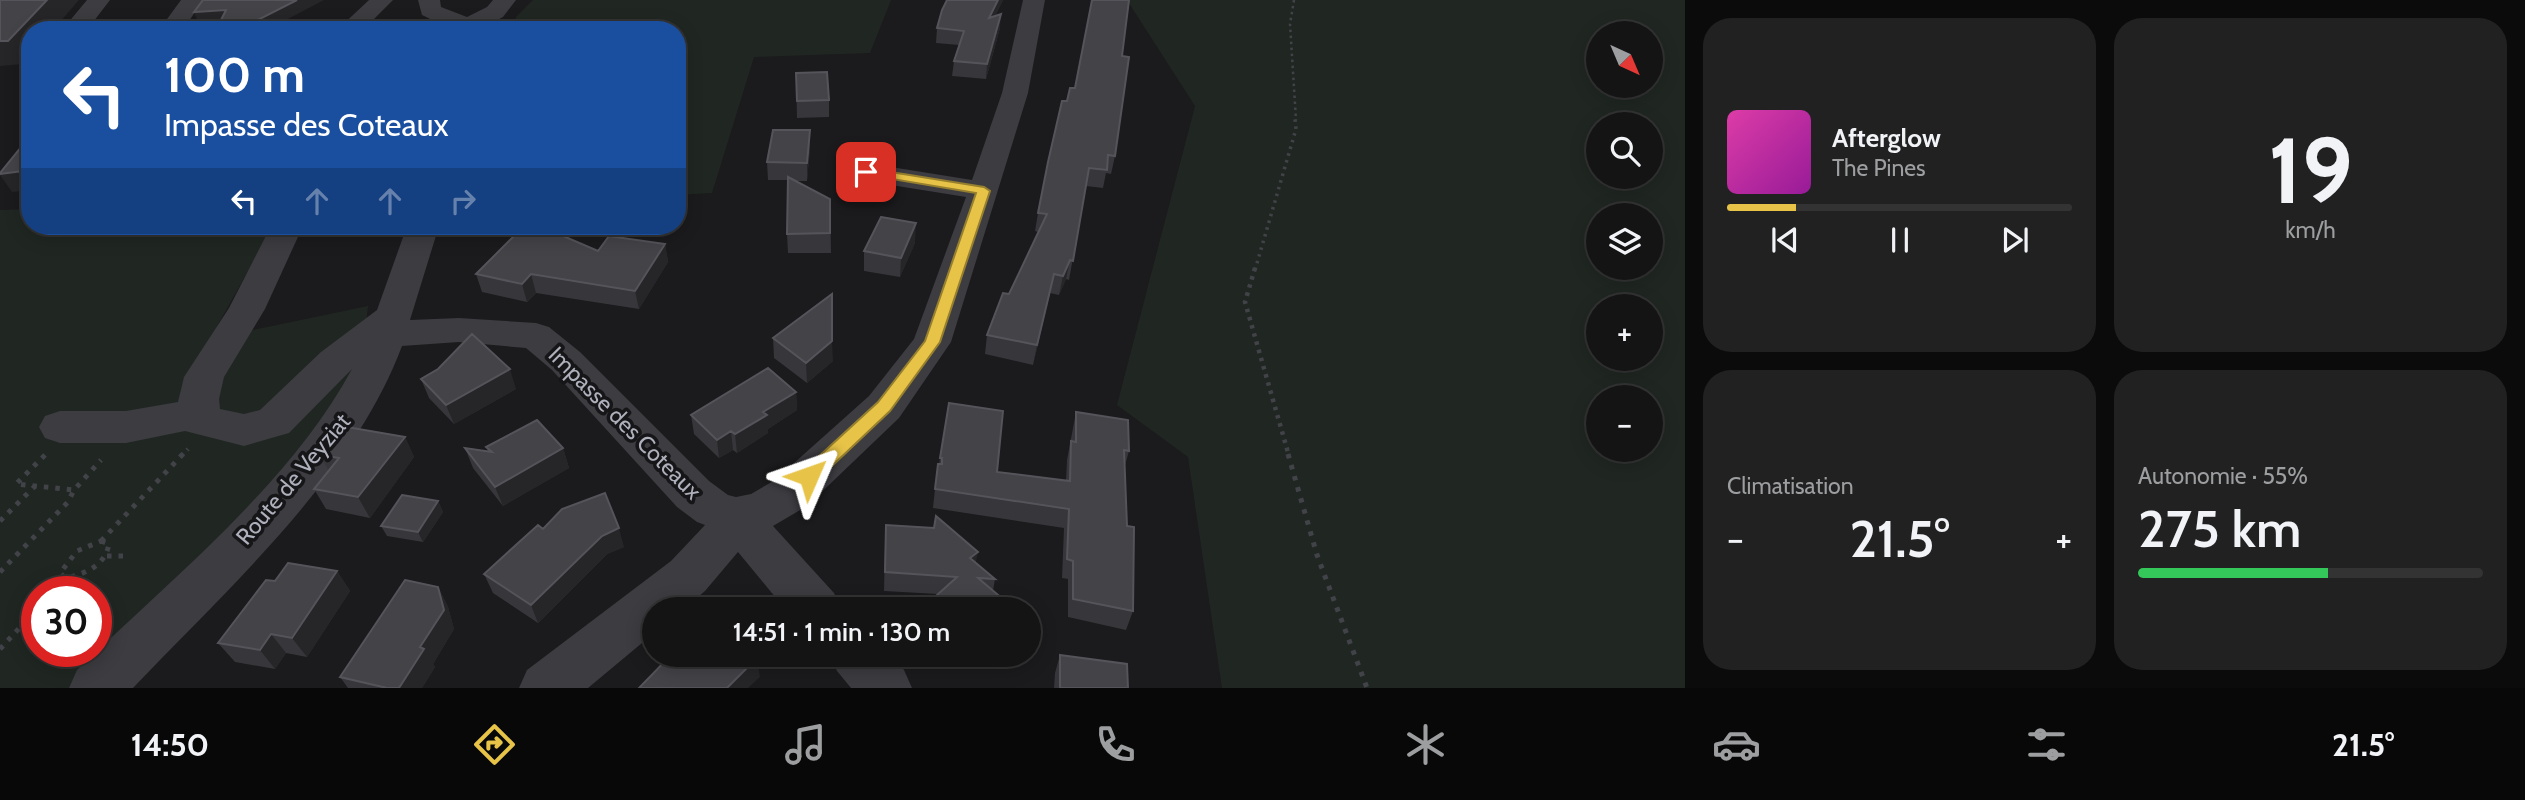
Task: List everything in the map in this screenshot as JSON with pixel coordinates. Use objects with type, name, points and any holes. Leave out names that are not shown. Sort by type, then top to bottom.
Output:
[{"type":"street","points":[[82,21],[99,0]]},
{"type":"street","points":[[178,21],[192,0]]},
{"type":"street","points":[[202,21],[215,0]]},
{"type":"street","points":[[359,21],[382,0]]},
{"type":"street","points":[[429,0],[430,10],[453,21]]},
{"type":"street","points":[[482,21],[495,12],[505,0]]},
{"type":"street","points":[[546,688],[688,576],[718,544],[736,516],[761,511],[791,493],[884,407],[932,342],[1015,93],[1034,0]]},
{"type":"street","points":[[866,172],[984,191]]},
{"type":"street","points":[[192,431],[204,377],[247,309],[283,235]]},
{"type":"street","name":"Route de Veyziat","points":[[96,688],[246,538],[307,469],[349,413],[370,377],[420,235]]},
{"type":"street","points":[[192,431],[201,421],[244,430],[274,422],[335,362],[390,325]]},
{"type":"street","name":"Impasse des Coteaux","points":[[390,325],[536,337],[565,361],[693,494],[713,509],[736,516],[806,597]]},
{"type":"street","points":[[51,443],[126,427],[192,431]]},
{"type":"street","points":[[867,667],[885,688]]},
{"type":"path","points":[[1294,0],[1290,24],[1296,129],[1244,302],[1317,555],[1367,688]]},
{"type":"path","points":[[101,541],[192,431]]},
{"type":"path","points":[[51,443],[16,484],[74,490]]},
{"type":"path","points":[[0,572],[68,502],[74,490],[98,465]]},
{"type":"path","points":[[0,521],[35,486]]},
{"type":"path","points":[[63,576],[60,573],[79,548],[90,542],[101,541],[109,544],[107,556]]},
{"type":"path","points":[[78,576],[107,556],[125,556]]},
{"type":"path","points":[[0,649],[21,626]]},
{"type":"shaded area","points":[[533,0],[891,0],[870,53],[754,57],[712,193],[686,194],[686,21],[515,21]]},
{"type":"shaded area","points":[[1127,0],[1685,0],[1685,688],[1222,688],[1188,457],[1117,405],[1195,106]]},
{"type":"shaded area","points":[[21,209],[21,235],[268,235],[210,339],[368,306],[354,432],[104,688],[0,688],[0,210]]},
{"type":"building","points":[[0,0],[47,0],[27,21],[21,21],[21,27],[8,41],[0,41]]},
{"type":"building","points":[[203,0],[297,0],[256,21],[220,21],[226,10],[194,12]]},
{"type":"building","points":[[947,0],[998,0],[989,18],[1001,14],[987,64],[954,61],[964,31],[937,28]]},
{"type":"building","points":[[1092,0],[1129,0],[1122,56],[1129,57],[1115,156],[1108,155],[1107,170],[1089,168],[1073,261],[1070,260],[1063,276],[1054,274],[1037,345],[987,335],[1003,293],[1009,294],[1047,214],[1038,213],[1048,162],[1062,101],[1067,101],[1070,88],[1075,88]]},
{"type":"building","points":[[827,72],[829,100],[797,101],[796,73]]},
{"type":"building","points":[[773,130],[810,130],[807,163],[767,162]]},
{"type":"building","points":[[21,147],[21,171],[0,173]]},
{"type":"building","points":[[788,177],[830,199],[830,233],[787,234]]},
{"type":"building","points":[[881,217],[916,223],[901,258],[864,251]]},
{"type":"building","points":[[515,235],[561,235],[598,251],[609,236],[665,244],[635,291],[531,274],[522,284],[476,274]]},
{"type":"building","points":[[832,294],[832,341],[806,363],[773,338]]},
{"type":"building","points":[[472,334],[510,369],[446,405],[421,379],[438,369]]},
{"type":"building","points":[[768,368],[796,392],[763,412],[767,415],[735,434],[731,431],[717,440],[691,415]]},
{"type":"building","points":[[949,403],[1003,411],[997,472],[1070,481],[1071,441],[1076,442],[1076,412],[1128,420],[1129,451],[1124,450],[1127,526],[1134,527],[1133,611],[1073,599],[1073,561],[1067,559],[1069,509],[935,489],[938,464],[942,464],[940,458]]},
{"type":"building","points":[[537,420],[563,448],[495,487],[465,448],[492,452],[486,447]]},
{"type":"building","points":[[341,426],[405,437],[358,497],[314,489],[339,458],[320,455]]},
{"type":"building","points":[[605,493],[619,528],[602,536],[531,605],[484,574],[538,525],[543,529],[562,509]]},
{"type":"building","points":[[402,495],[438,501],[418,532],[381,526]]},
{"type":"building","points":[[936,516],[978,552],[970,558],[995,579],[978,578],[1000,597],[935,597],[957,577],[885,572],[886,525],[934,528]]},
{"type":"building","points":[[288,563],[337,571],[292,638],[271,634],[260,650],[218,643],[266,580],[275,581]]},
{"type":"building","points":[[405,580],[438,587],[444,610],[420,647],[424,649],[399,688],[387,688],[340,677]]},
{"type":"building","points":[[1060,655],[1127,664],[1128,688],[1060,688]]},
{"type":"building","points":[[659,667],[748,667],[727,688],[639,688]]},
{"type":"route","points":[[809,476],[884,407],[932,342],[984,191],[866,172]]}]
